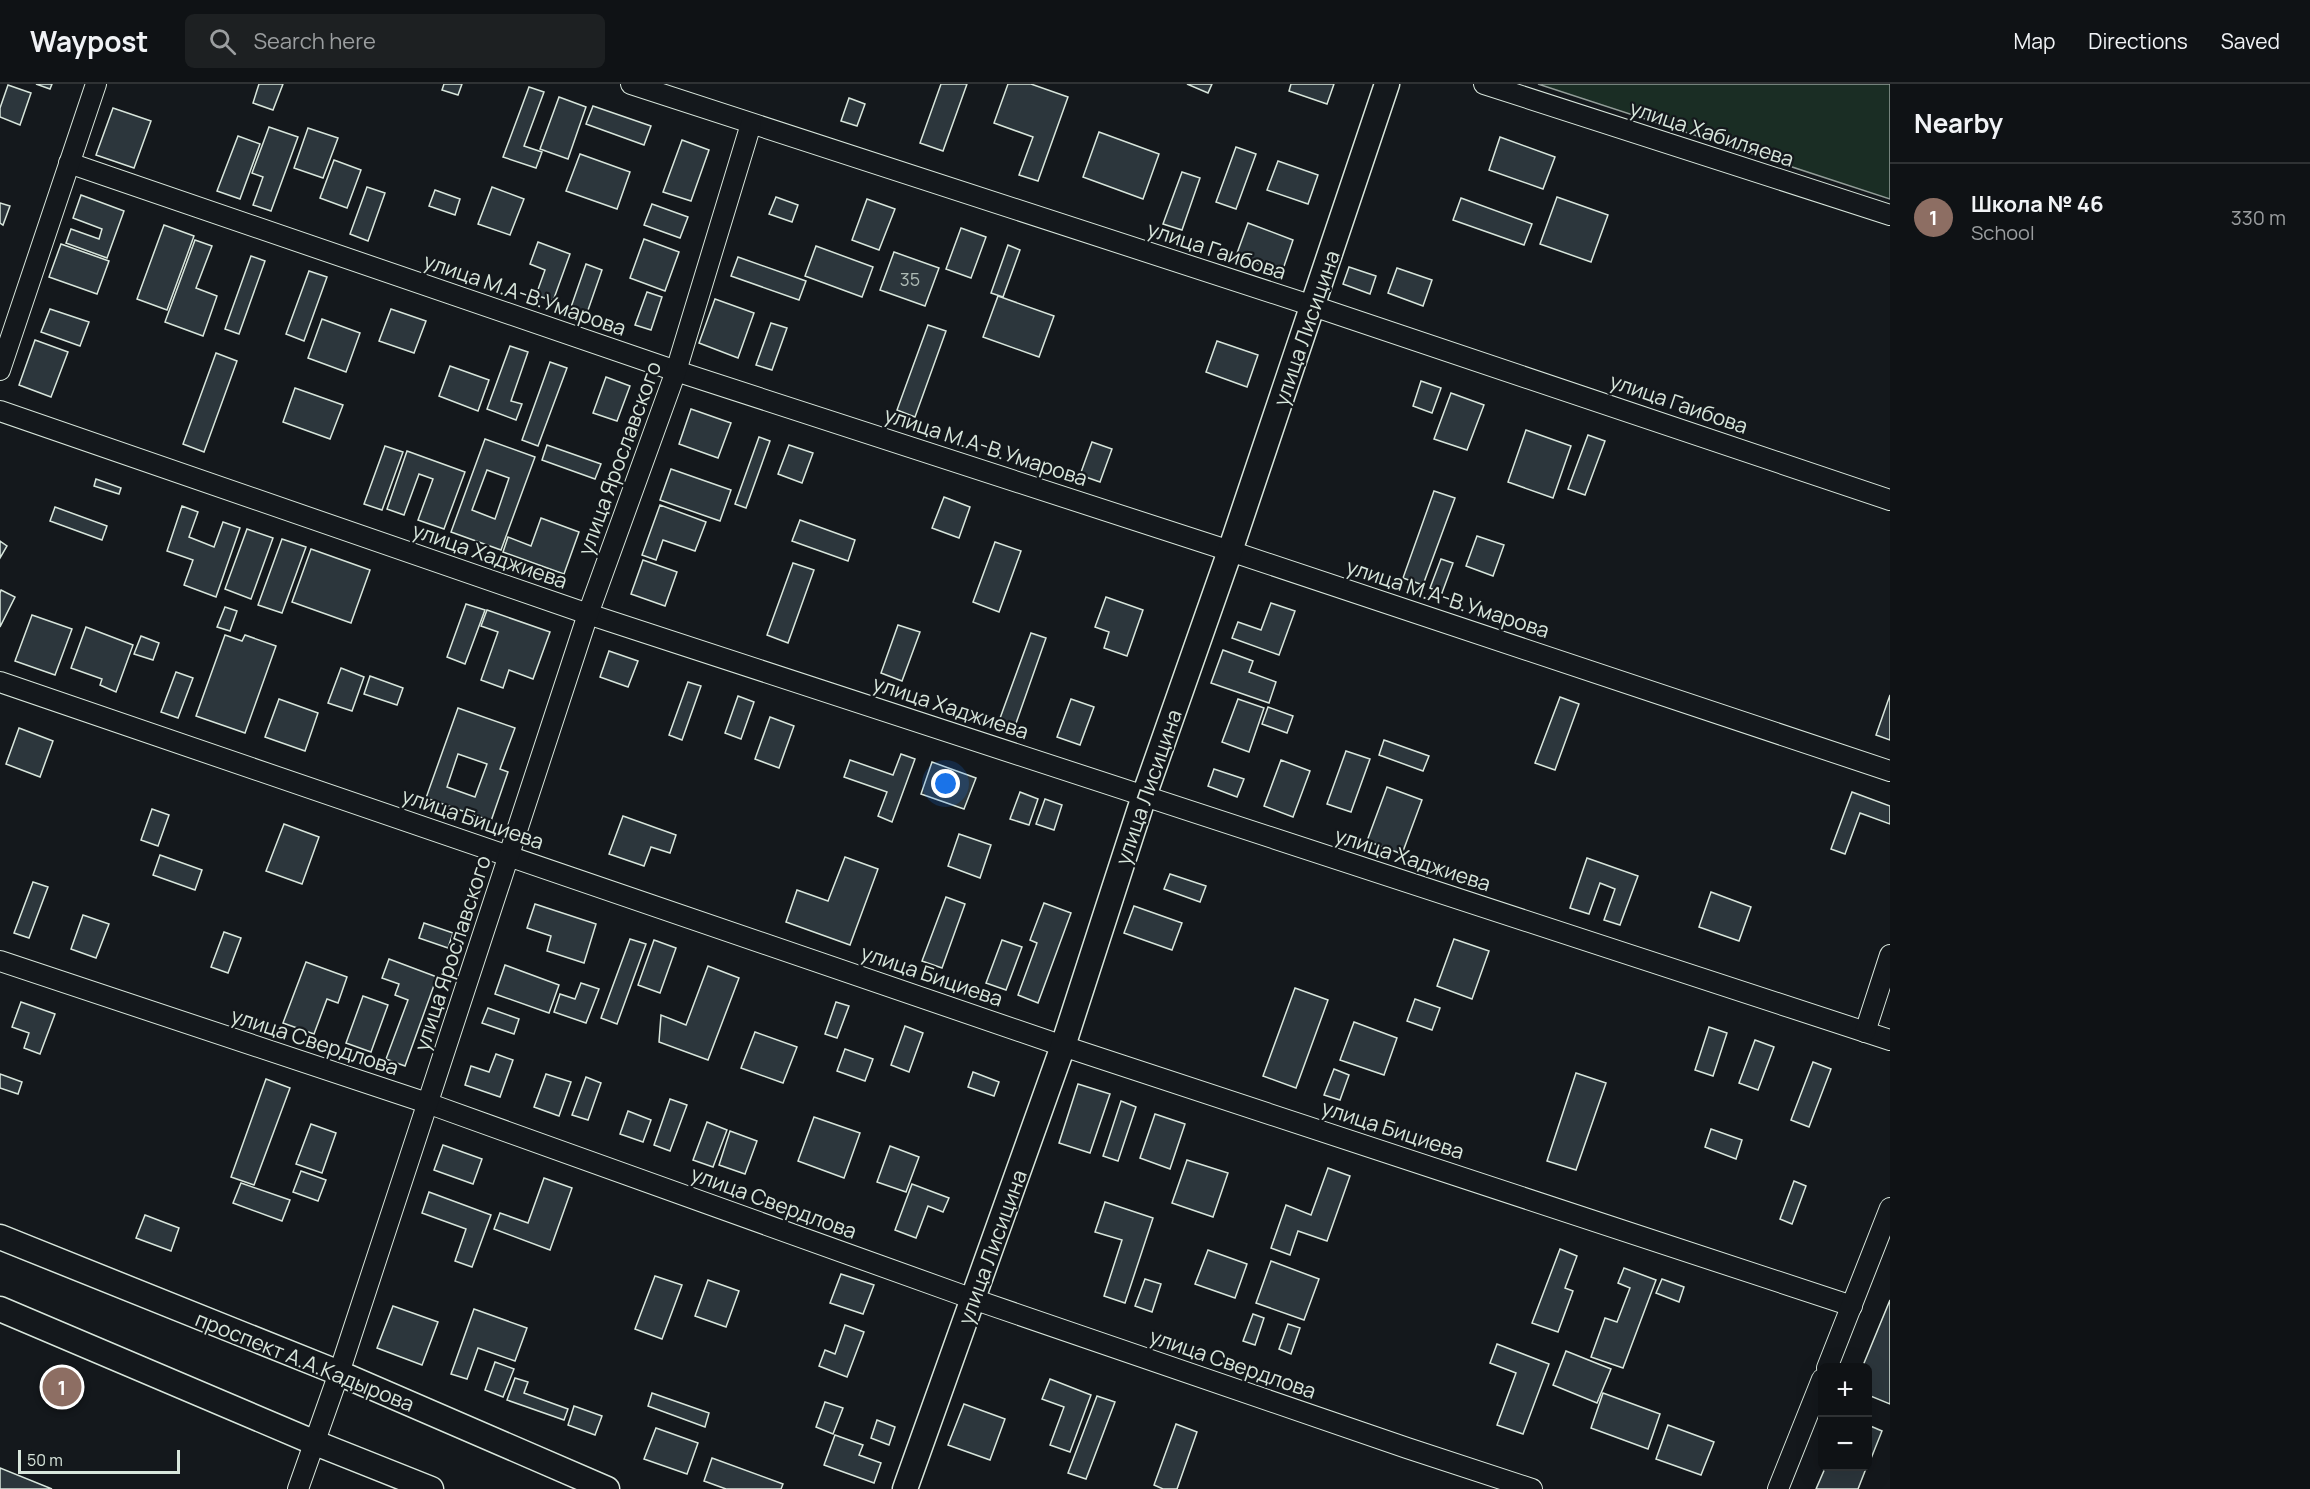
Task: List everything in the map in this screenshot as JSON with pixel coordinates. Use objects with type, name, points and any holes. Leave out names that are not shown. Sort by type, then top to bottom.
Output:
[{"type":"street","points":[[0,370],[96,84]]},
{"type":"street","name":"улица Гаибова","points":[[631,84],[1313,306],[1890,500]]},
{"type":"street","name":"улица Лисицина","points":[[905,1489],[1063,1046],[1144,796],[1230,551],[1387,84]]},
{"type":"street","name":"улица Хабиляева","points":[[1484,84],[1890,215]]},
{"type":"street","name":"улица Ярославского","points":[[298,1489],[339,1373],[588,614],[676,371],[751,124]]},
{"type":"street","name":"улица М.А-В.Умарова","points":[[69,163],[676,371],[1230,551],[1890,771]]},
{"type":"street","name":"улица Хаджиева","points":[[0,411],[588,614],[1890,1040]]},
{"type":"street","name":"улица Бициева","points":[[0,682],[1063,1046],[1852,1306]]},
{"type":"street","points":[[1865,1032],[1890,956]]},
{"type":"street","name":"улица Свердлова","points":[[0,962],[427,1103],[974,1299],[1532,1489]]},
{"type":"street","points":[[1829,1363],[1890,1208]]},
{"type":"street","name":"проспект А.А.Кадырова","points":[[0,1237],[339,1373],[607,1489]]},
{"type":"street","points":[[0,1309],[313,1442],[431,1489]]},
{"type":"street","points":[[1778,1489],[1818,1389]]},
{"type":"green space","points":[[1538,84],[1890,84],[1890,199]]},
{"type":"building","points":[[36,84],[52,84],[50,89]]},
{"type":"building","points":[[259,84],[283,84],[273,110],[253,103]]},
{"type":"building","points":[[444,84],[462,84],[458,95],[442,90]]},
{"type":"building","points":[[941,84],[967,84],[943,151],[920,143]]},
{"type":"building","points":[[1008,84],[1031,84],[1068,97],[1038,181],[1019,175],[1033,137],[994,123]]},
{"type":"building","points":[[1187,84],[1212,84],[1208,93]]},
{"type":"building","points":[[1291,84],[1334,84],[1327,104],[1289,91]]},
{"type":"building","points":[[8,85],[31,93],[20,125],[0,117],[0,108]]},
{"type":"building","points":[[529,87],[544,92],[524,146],[542,152],[536,168],[503,157]]},
{"type":"building","points":[[559,97],[586,107],[568,159],[540,149]]},
{"type":"building","points":[[849,98],[865,104],[857,126],[841,121]]},
{"type":"building","points":[[593,106],[651,126],[644,145],[586,124]]},
{"type":"building","points":[[113,108],[151,121],[134,168],[96,155]]},
{"type":"building","points":[[269,127],[298,137],[271,211],[253,205],[263,177],[252,173]]},
{"type":"building","points":[[308,128],[338,138],[323,178],[294,168]]},
{"type":"building","points":[[1099,132],[1159,154],[1143,199],[1083,177]]},
{"type":"building","points":[[238,136],[260,144],[240,199],[217,191]]},
{"type":"building","points":[[1500,137],[1555,157],[1543,189],[1489,170]]},
{"type":"building","points":[[682,140],[709,150],[691,201],[663,192]]},
{"type":"building","points":[[1236,147],[1256,154],[1236,209],[1216,202]]},
{"type":"building","points":[[580,154],[630,172],[617,209],[566,191]]},
{"type":"building","points":[[334,160],[361,170],[347,208],[320,198]]},
{"type":"building","points":[[1278,161],[1318,175],[1308,204],[1267,190]]},
{"type":"building","points":[[1182,172],[1200,178],[1182,230],[1163,224]]},
{"type":"building","points":[[367,187],[385,193],[368,241],[350,234]]},
{"type":"building","points":[[492,187],[524,199],[510,235],[478,224]]},
{"type":"building","points":[[435,190],[460,199],[455,215],[429,206]]},
{"type":"building","points":[[81,195],[124,211],[107,258],[66,243],[71,229],[99,239],[102,229],[73,218]]},
{"type":"building","points":[[776,197],[798,205],[792,222],[769,214]]},
{"type":"building","points":[[1557,197],[1608,215],[1591,262],[1540,244]]},
{"type":"building","points":[[1461,198],[1532,224],[1524,245],[1453,220]]},
{"type":"building","points":[[867,199],[895,209],[879,250],[852,240]]},
{"type":"building","points":[[0,203],[10,206],[3,225],[0,223]]},
{"type":"building","points":[[652,204],[688,217],[680,238],[644,225]]},
{"type":"building","points":[[1248,223],[1293,240],[1282,272],[1236,256]]},
{"type":"building","points":[[164,225],[194,236],[167,310],[137,299]]},
{"type":"building","points":[[961,228],[986,237],[971,278],[946,269]]},
{"type":"building","points":[[644,239],[679,252],[665,291],[630,278]]},
{"type":"building","points":[[195,240],[212,246],[196,288],[217,296],[203,336],[165,322]]},
{"type":"building","points":[[538,242],[570,254],[553,301],[536,295],[545,270],[530,264]]},
{"type":"building","points":[[61,244],[109,261],[97,294],[49,277]]},
{"type":"building","points":[[1008,245],[1020,250],[1003,297],[991,293]]},
{"type":"building","points":[[816,246],[873,267],[862,297],[805,276]]},
{"type":"building","points":[[894,252],[939,268],[925,306],[880,290]]},
{"type":"building","points":[[251,256],[265,261],[239,334],[225,329]]},
{"type":"building","points":[[738,257],[806,281],[799,300],[731,276]]},
{"type":"building","points":[[586,264],[602,270],[587,313],[571,307]]},
{"type":"building","points":[[1349,267],[1376,276],[1370,294],[1343,284]]},
{"type":"building","points":[[1397,268],[1432,280],[1423,306],[1388,293]]},
{"type":"building","points":[[309,271],[327,277],[304,341],[286,334]]},
{"type":"building","points":[[647,292],[662,297],[651,330],[635,325]]},
{"type":"building","points":[[998,296],[1054,316],[1039,357],[983,337]]},
{"type":"building","points":[[715,299],[754,313],[738,358],[699,343]]},
{"type":"building","points":[[50,309],[89,322],[80,346],[41,332]]},
{"type":"building","points":[[391,309],[426,321],[414,353],[379,341]]},
{"type":"building","points":[[322,319],[360,333],[346,372],[308,358]]},
{"type":"building","points":[[771,323],[787,328],[772,370],[756,365]]},
{"type":"building","points":[[928,325],[946,331],[915,417],[897,410]]},
{"type":"building","points":[[35,340],[68,352],[51,397],[19,385]]},
{"type":"building","points":[[1217,341],[1258,355],[1247,387],[1206,372]]},
{"type":"building","points":[[510,346],[528,352],[511,401],[522,404],[516,420],[487,409]]},
{"type":"building","points":[[216,353],[237,361],[204,452],[183,444]]},
{"type":"building","points":[[550,362],[567,368],[538,446],[522,440]]},
{"type":"building","points":[[450,366],[489,380],[478,411],[439,396]]},
{"type":"building","points":[[606,377],[630,386],[617,421],[593,413]]},
{"type":"building","points":[[1421,381],[1441,388],[1432,413],[1413,406]]},
{"type":"building","points":[[295,388],[343,405],[330,439],[283,422]]},
{"type":"building","points":[[1451,393],[1484,405],[1467,450],[1434,439]]},
{"type":"building","points":[[691,409],[731,423],[718,458],[679,444]]},
{"type":"building","points":[[1526,430],[1571,446],[1553,498],[1508,482]]},
{"type":"building","points":[[1588,435],[1605,441],[1585,495],[1568,489]]},
{"type":"building","points":[[759,437],[770,441],[746,508],[735,504]]},
{"type":"building","points":[[485,439],[535,457],[501,550],[451,532]],"holes":[[[487,470],[509,478],[495,519],[472,510]]]},
{"type":"building","points":[[1092,442],[1112,449],[1100,482],[1080,475]]},
{"type":"building","points":[[547,445],[601,464],[595,479],[542,460]]},
{"type":"building","points":[[789,445],[813,453],[802,483],[778,474]]},
{"type":"building","points":[[385,446],[403,452],[382,510],[364,504]]},
{"type":"building","points":[[407,451],[465,472],[444,529],[418,520],[433,479],[419,474],[404,515],[387,509]]},
{"type":"building","points":[[671,469],[731,490],[720,521],[660,500]]},
{"type":"building","points":[[96,479],[121,488],[119,494],[94,486]]},
{"type":"building","points":[[1434,491],[1455,498],[1423,585],[1403,578]]},
{"type":"building","points":[[944,497],[970,507],[959,538],[932,528]]},
{"type":"building","points":[[660,505],[706,522],[695,551],[663,540],[656,560],[642,555]]},
{"type":"building","points":[[182,506],[198,512],[189,537],[214,547],[223,522],[240,528],[216,597],[184,585],[193,560],[167,551]]},
{"type":"building","points":[[55,507],[107,526],[102,540],[50,521]]},
{"type":"building","points":[[541,518],[579,532],[564,574],[503,552],[508,537],[531,546]]},
{"type":"building","points":[[800,520],[855,540],[848,561],[792,541]]},
{"type":"building","points":[[247,529],[273,538],[251,599],[225,589]]},
{"type":"building","points":[[1477,536],[1504,545],[1493,576],[1466,566]]},
{"type":"building","points":[[282,539],[306,547],[282,613],[258,605]]},
{"type":"building","points":[[0,541],[7,546],[0,558]]},
{"type":"building","points":[[995,542],[1021,551],[999,612],[973,602]]},
{"type":"building","points":[[311,549],[370,570],[351,623],[292,602]]},
{"type":"building","points":[[1441,559],[1453,563],[1442,593],[1430,588]]},
{"type":"building","points":[[643,560],[677,572],[665,606],[631,594]]},
{"type":"building","points":[[793,563],[814,570],[788,643],[767,635]]},
{"type":"building","points":[[1,590],[15,597],[0,627],[0,593]]},
{"type":"building","points":[[1106,597],[1143,610],[1127,656],[1104,648],[1109,632],[1095,627]]},
{"type":"building","points":[[1271,603],[1295,611],[1279,655],[1232,638],[1238,622],[1261,630]]},
{"type":"building","points":[[466,604],[485,610],[465,664],[447,657]]},
{"type":"building","points":[[225,607],[237,611],[230,631],[217,627]]},
{"type":"building","points":[[487,610],[550,632],[533,679],[509,670],[503,688],[481,680],[498,632],[481,626]]},
{"type":"building","points":[[32,615],[72,629],[55,675],[15,661]]},
{"type":"building","points":[[898,625],[920,632],[902,681],[881,673]]},
{"type":"building","points":[[86,627],[133,645],[116,692],[100,685],[102,679],[71,668]]},
{"type":"building","points":[[1031,633],[1046,638],[1015,726],[999,721]]},
{"type":"building","points":[[225,635],[242,641],[245,635],[276,646],[245,733],[196,716]]},
{"type":"building","points":[[141,636],[159,643],[153,660],[134,654]]},
{"type":"building","points":[[1223,650],[1253,661],[1249,672],[1276,682],[1269,703],[1211,683]]},
{"type":"building","points":[[609,651],[638,661],[628,687],[600,677]]},
{"type":"building","points":[[341,668],[364,677],[352,711],[328,703]]},
{"type":"building","points":[[176,672],[193,678],[178,718],[161,712]]},
{"type":"building","points":[[370,676],[403,688],[397,705],[364,694]]},
{"type":"building","points":[[688,682],[701,686],[682,740],[669,735]]},
{"type":"building","points":[[1890,695],[1890,740],[1876,735]]},
{"type":"building","points":[[738,696],[754,702],[741,739],[725,733]]},
{"type":"building","points":[[1560,697],[1579,704],[1555,770],[1535,763]]},
{"type":"building","points":[[279,699],[318,713],[305,751],[265,737]]},
{"type":"building","points":[[1071,699],[1094,707],[1080,745],[1057,737]]},
{"type":"building","points":[[1238,699],[1264,708],[1249,752],[1222,742]]},
{"type":"building","points":[[1268,707],[1293,716],[1287,733],[1262,724]]},
{"type":"building","points":[[458,708],[515,728],[500,769],[508,772],[491,821],[426,798]],"holes":[[[458,754],[487,764],[475,797],[447,787]]]},
{"type":"building","points":[[770,717],[794,726],[779,768],[755,759]]},
{"type":"building","points":[[19,728],[53,741],[40,777],[6,764]]},
{"type":"building","points":[[1384,740],[1429,756],[1423,771],[1379,755]]},
{"type":"building","points":[[1346,751],[1370,759],[1351,812],[1327,804]]},
{"type":"building","points":[[901,754],[915,759],[892,822],[878,816],[887,792],[844,777],[850,760],[893,775]]},
{"type":"building","points":[[1281,760],[1310,771],[1293,817],[1264,806]]},
{"type":"building","points":[[932,762],[976,778],[964,809],[921,794]]},
{"type":"building","points":[[1214,769],[1244,779],[1237,797],[1208,786]]},
{"type":"building","points":[[1387,787],[1422,800],[1402,854],[1367,841]]},
{"type":"building","points":[[1020,792],[1038,799],[1029,825],[1010,819]]},
{"type":"building","points":[[1852,792],[1890,806],[1890,824],[1860,813],[1845,854],[1831,849]]},
{"type":"building","points":[[1045,799],[1062,805],[1054,830],[1036,824]]},
{"type":"building","points":[[152,809],[169,815],[158,846],[141,840]]},
{"type":"building","points":[[623,816],[676,835],[670,853],[651,847],[644,866],[609,854]]},
{"type":"building","points":[[284,824],[319,837],[302,884],[266,871]]},
{"type":"building","points":[[959,834],[991,845],[980,878],[948,866]]},
{"type":"building","points":[[160,855],[202,870],[195,890],[153,875]]},
{"type":"building","points":[[845,857],[878,869],[850,945],[786,922],[797,890],[828,901]]},
{"type":"building","points":[[1587,858],[1638,876],[1620,925],[1604,920],[1615,889],[1600,883],[1589,914],[1570,908]]},
{"type":"building","points":[[1170,874],[1206,886],[1200,902],[1164,889]]},
{"type":"building","points":[[33,882],[48,887],[29,938],[14,933]]},
{"type":"building","points":[[1711,892],[1751,907],[1739,941],[1699,927]]},
{"type":"building","points":[[946,897],[965,904],[942,968],[922,961]]},
{"type":"building","points":[[1044,903],[1071,913],[1038,1003],[1018,995],[1037,943],[1030,940]]},
{"type":"building","points":[[535,904],[596,924],[584,963],[547,951],[551,936],[527,928]]},
{"type":"building","points":[[1134,906],[1182,923],[1172,950],[1124,933]]},
{"type":"building","points":[[83,915],[109,924],[96,958],[71,949]]},
{"type":"building","points":[[424,923],[453,933],[448,948],[419,938]]},
{"type":"building","points":[[224,932],[241,938],[228,973],[211,967]]},
{"type":"building","points":[[630,939],[646,944],[617,1024],[601,1018]]},
{"type":"building","points":[[1454,939],[1489,951],[1472,999],[1437,986]]},
{"type":"building","points":[[654,940],[676,948],[660,993],[638,985]]},
{"type":"building","points":[[1002,940],[1022,947],[1006,990],[986,983]]},
{"type":"building","points":[[389,959],[437,977],[405,1066],[386,1059],[408,1000],[395,995],[399,984],[382,978]]},
{"type":"building","points":[[306,962],[347,977],[338,1003],[327,999],[314,1034],[283,1023]]},
{"type":"building","points":[[505,965],[559,985],[549,1013],[495,994]]},
{"type":"building","points":[[708,966],[739,978],[708,1060],[659,1042],[661,1015],[686,1025]]},
{"type":"building","points":[[581,983],[599,989],[586,1023],[554,1012],[560,994],[575,999]]},
{"type":"building","points":[[1295,988],[1328,1000],[1296,1088],[1263,1076]]},
{"type":"building","points":[[363,996],[388,1005],[371,1052],[346,1043]]},
{"type":"building","points":[[1415,999],[1440,1008],[1432,1030],[1407,1021]]},
{"type":"building","points":[[21,1002],[55,1014],[40,1054],[24,1048],[29,1033],[12,1027]]},
{"type":"building","points":[[836,1002],[849,1006],[837,1038],[825,1034]]},
{"type":"building","points":[[488,1008],[519,1019],[514,1034],[482,1023]]},
{"type":"building","points":[[1354,1022],[1397,1038],[1384,1075],[1340,1060]]},
{"type":"building","points":[[905,1026],[923,1033],[909,1072],[891,1065]]},
{"type":"building","points":[[1709,1027],[1727,1033],[1713,1076],[1695,1070]]},
{"type":"building","points":[[755,1032],[797,1047],[783,1083],[741,1068]]},
{"type":"building","points":[[1755,1040],[1774,1047],[1758,1090],[1739,1083]]},
{"type":"building","points":[[845,1049],[873,1059],[865,1081],[837,1071]]},
{"type":"building","points":[[496,1054],[513,1060],[500,1097],[465,1085],[471,1066],[489,1072]]},
{"type":"building","points":[[1813,1062],[1831,1069],[1809,1127],[1791,1120]]},
{"type":"building","points":[[1334,1069],[1349,1075],[1340,1100],[1324,1095]]},
{"type":"building","points":[[973,1072],[999,1082],[994,1096],[968,1087]]},
{"type":"building","points":[[1576,1073],[1606,1083],[1576,1170],[1547,1161]]},
{"type":"building","points":[[0,1074],[22,1082],[18,1094],[0,1088]]},
{"type":"building","points":[[546,1074],[571,1082],[559,1116],[534,1107]]},
{"type":"building","points":[[586,1077],[601,1083],[588,1120],[572,1115]]},
{"type":"building","points":[[266,1079],[290,1088],[254,1185],[231,1177]]},
{"type":"building","points":[[1078,1084],[1110,1094],[1090,1153],[1059,1143]]},
{"type":"building","points":[[670,1099],[687,1105],[670,1151],[654,1145]]},
{"type":"building","points":[[1121,1101],[1136,1107],[1118,1161],[1103,1156]]},
{"type":"building","points":[[628,1111],[651,1120],[643,1142],[620,1134]]},
{"type":"building","points":[[1155,1114],[1185,1124],[1170,1169],[1140,1158]]},
{"type":"building","points":[[814,1117],[860,1133],[844,1178],[798,1161]]},
{"type":"building","points":[[707,1122],[727,1130],[713,1167],[693,1160]]},
{"type":"building","points":[[311,1124],[336,1133],[322,1173],[296,1164]]},
{"type":"building","points":[[1711,1129],[1742,1140],[1736,1159],[1705,1147]]},
{"type":"building","points":[[730,1131],[757,1141],[745,1174],[719,1165]]},
{"type":"building","points":[[443,1145],[482,1159],[473,1184],[434,1170]]},
{"type":"building","points":[[890,1146],[919,1157],[906,1192],[877,1182]]},
{"type":"building","points":[[1187,1160],[1228,1173],[1213,1217],[1172,1203]]},
{"type":"building","points":[[1328,1168],[1350,1176],[1327,1241],[1298,1231],[1290,1255],[1271,1248],[1286,1205],[1311,1215]]},
{"type":"building","points":[[301,1171],[326,1180],[318,1201],[293,1192]]},
{"type":"building","points":[[544,1178],[572,1188],[550,1250],[494,1229],[500,1213],[528,1223]]},
{"type":"building","points":[[1794,1181],[1806,1186],[1792,1224],[1780,1219]]},
{"type":"building","points":[[241,1183],[290,1200],[282,1221],[233,1203]]},
{"type":"building","points":[[912,1184],[949,1198],[943,1212],[928,1206],[916,1238],[895,1230]]},
{"type":"building","points":[[429,1192],[491,1215],[472,1267],[455,1261],[466,1229],[422,1213]]},
{"type":"building","points":[[1105,1202],[1153,1218],[1125,1303],[1104,1296],[1122,1240],[1095,1232]]},
{"type":"building","points":[[145,1215],[179,1228],[171,1251],[136,1238]]},
{"type":"building","points":[[1560,1249],[1577,1256],[1565,1288],[1573,1291],[1558,1332],[1532,1323]]},
{"type":"building","points":[[1208,1250],[1247,1264],[1235,1298],[1195,1284]]},
{"type":"building","points":[[1271,1261],[1319,1279],[1304,1320],[1256,1303]]},
{"type":"building","points":[[1624,1268],[1656,1280],[1623,1368],[1591,1357],[1605,1318],[1617,1322],[1630,1288],[1618,1283]]},
{"type":"building","points":[[841,1274],[874,1285],[863,1314],[830,1303]]},
{"type":"building","points":[[655,1276],[682,1285],[662,1339],[635,1329]]},
{"type":"building","points":[[1145,1279],[1161,1284],[1152,1312],[1135,1306]]},
{"type":"building","points":[[1662,1279],[1684,1287],[1679,1302],[1656,1293]]},
{"type":"building","points":[[708,1280],[739,1291],[726,1327],[695,1316]]},
{"type":"building","points":[[1890,1300],[1890,1404],[1872,1397],[1872,1363],[1864,1363]]},
{"type":"building","points":[[393,1306],[438,1322],[422,1365],[377,1348]]},
{"type":"building","points":[[474,1309],[527,1328],[515,1361],[478,1348],[467,1379],[451,1374]]},
{"type":"building","points":[[1253,1314],[1264,1318],[1255,1345],[1243,1341]]},
{"type":"building","points":[[1288,1324],[1300,1328],[1291,1354],[1279,1349]]},
{"type":"building","points":[[845,1325],[864,1332],[847,1377],[819,1366],[825,1350],[835,1354]]},
{"type":"building","points":[[1497,1344],[1549,1364],[1523,1434],[1497,1425],[1516,1373],[1490,1363]]},
{"type":"building","points":[[1566,1351],[1611,1369],[1597,1403],[1553,1385]]},
{"type":"building","points":[[495,1362],[514,1369],[503,1397],[485,1390]]},
{"type":"building","points":[[515,1378],[528,1382],[524,1393],[568,1409],[564,1420],[507,1400]]},
{"type":"building","points":[[1050,1379],[1091,1395],[1070,1452],[1050,1445],[1064,1407],[1042,1399]]},
{"type":"building","points":[[652,1393],[709,1413],[705,1427],[648,1406]]},
{"type":"building","points":[[1603,1393],[1660,1414],[1648,1449],[1591,1428]]},
{"type":"building","points":[[1097,1396],[1115,1402],[1086,1479],[1068,1473]]},
{"type":"building","points":[[825,1402],[843,1408],[833,1434],[816,1427]]},
{"type":"building","points":[[964,1404],[1005,1419],[990,1460],[948,1445]]},
{"type":"building","points":[[574,1406],[602,1416],[595,1435],[568,1425]]},
{"type":"building","points":[[877,1420],[895,1427],[889,1445],[871,1438]]},
{"type":"building","points":[[1176,1424],[1197,1432],[1177,1489],[1163,1489],[1154,1485]]},
{"type":"building","points":[[1668,1425],[1714,1442],[1701,1475],[1656,1459]]},
{"type":"building","points":[[1872,1427],[1882,1431],[1872,1456]]},
{"type":"building","points":[[656,1428],[698,1443],[687,1474],[644,1459]]},
{"type":"building","points":[[835,1435],[863,1445],[859,1455],[881,1463],[874,1483],[824,1465]]},
{"type":"building","points":[[712,1458],[783,1484],[781,1489],[726,1489],[704,1481]]},
{"type":"building","points":[[0,1468],[52,1489],[0,1489]]},
{"type":"building","points":[[1824,1471],[1865,1471],[1858,1489],[1816,1489]]},
{"type":"place","name":"Школа № 46","points":[[62,1387]]}]
